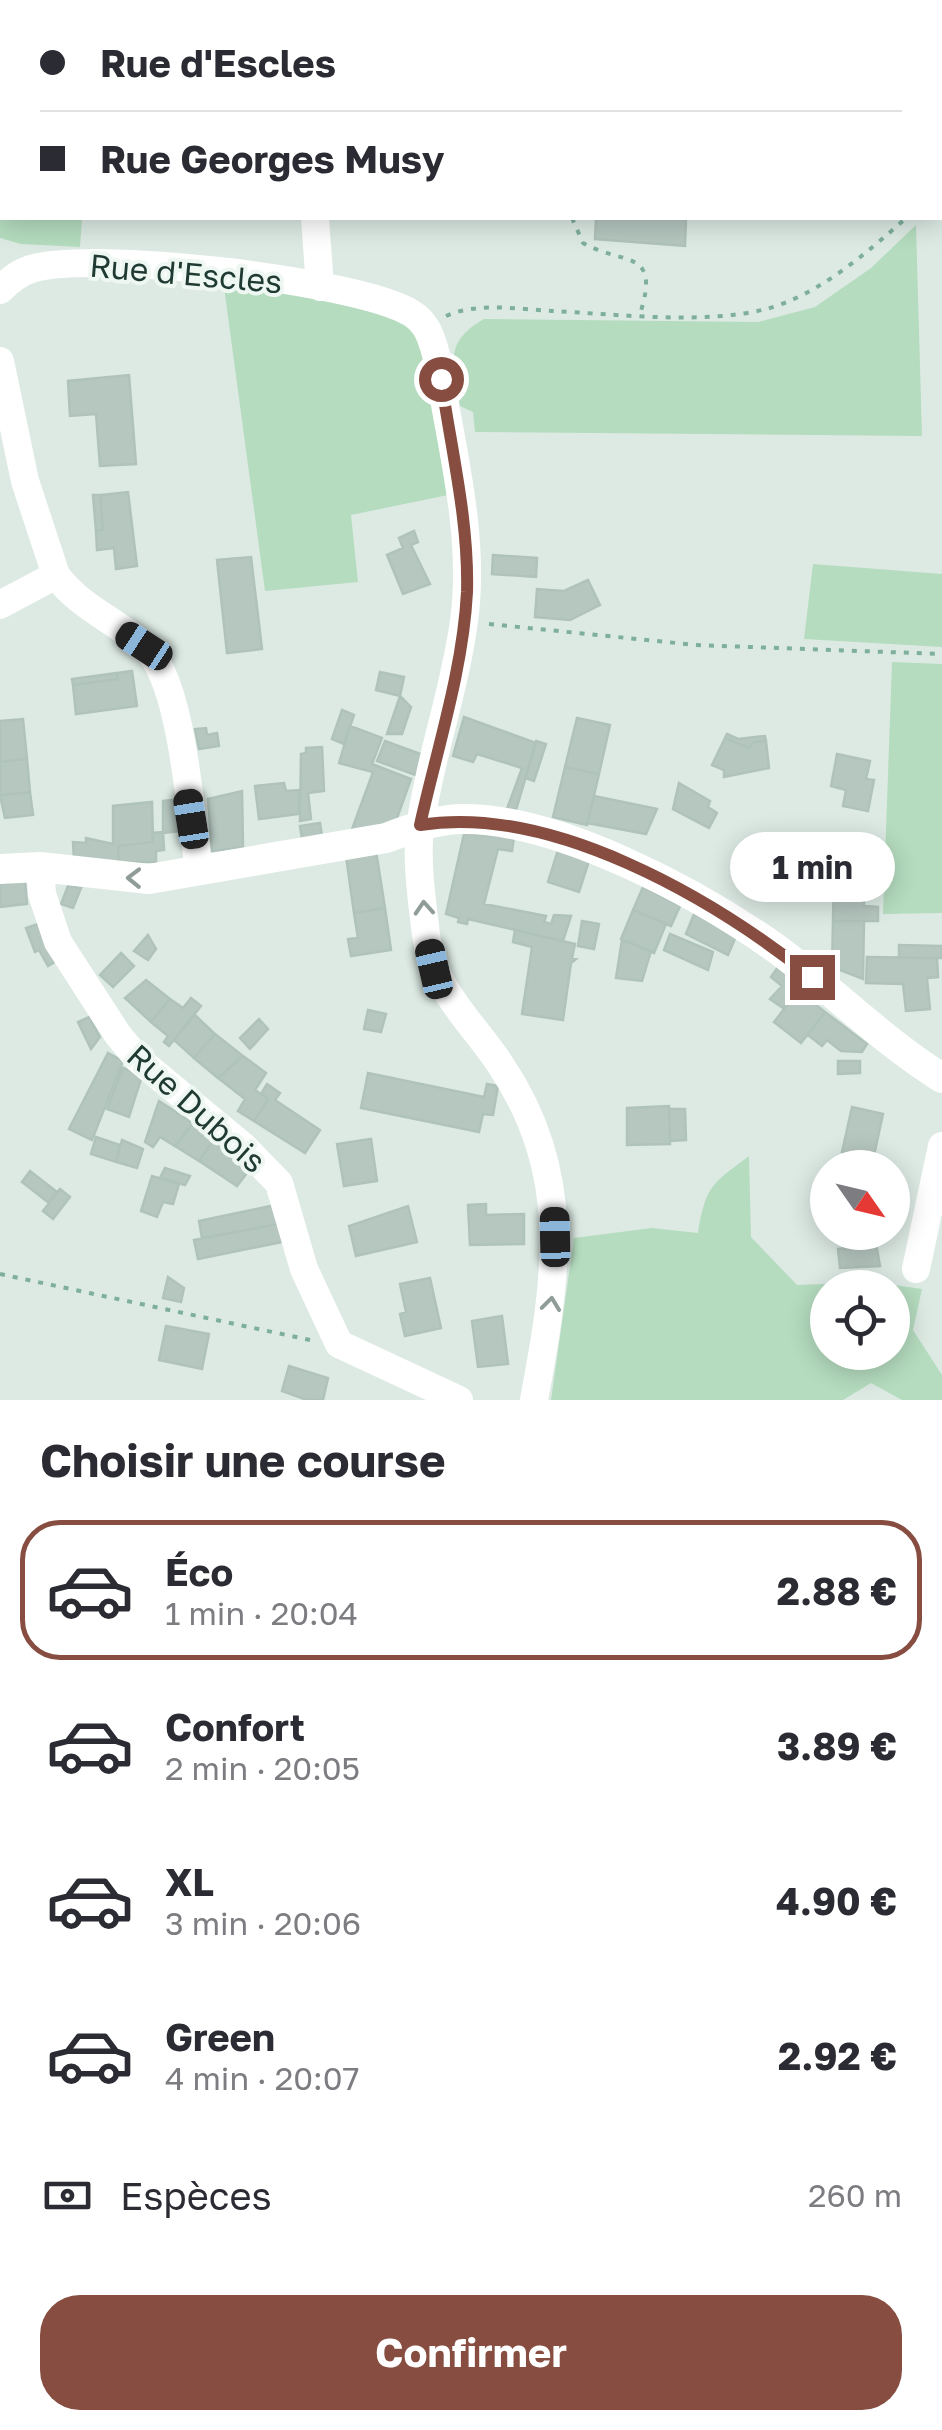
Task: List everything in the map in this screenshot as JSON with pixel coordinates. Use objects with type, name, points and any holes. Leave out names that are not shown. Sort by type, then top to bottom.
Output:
[{"type":"street","name":"Rue d'Escles","points":[[315,220],[320,288]]},
{"type":"street","name":"Rue d'Escles","points":[[0,290],[18,274],[34,268],[84,262],[195,268],[382,302],[412,313],[425,326]]},
{"type":"street","points":[[425,326],[438,358],[467,569],[464,621],[420,825],[426,937],[434,969],[533,1120],[549,1177],[556,1267],[534,1400]]},
{"type":"street","points":[[0,361],[6,427],[56,575],[70,594],[144,646],[159,662],[171,691],[200,869]]},
{"type":"street","points":[[0,604],[56,575]]},
{"type":"street","points":[[0,868],[40,867],[149,879],[371,841],[420,825],[462,819],[514,824],[574,841],[632,867],[772,946],[900,1052],[942,1078]]},
{"type":"street","name":"Rue Dubois","points":[[40,867],[42,894],[58,942],[118,1035],[139,1060],[242,1146],[278,1184],[304,1269],[340,1344]]},
{"type":"street","points":[[916,1269],[942,1146]]},
{"type":"street","points":[[340,1344],[459,1400]]},
{"type":"path","points":[[573,220],[583,243],[636,260],[646,274],[648,290],[640,314]]},
{"type":"path","points":[[425,326],[477,308],[743,314],[768,308],[826,280],[903,220]]},
{"type":"path","points":[[464,621],[696,645],[942,654]]},
{"type":"path","points":[[0,1274],[340,1344]]},
{"type":"green space","points":[[0,220],[82,220],[80,247],[21,244],[0,238]]},
{"type":"green space","points":[[916,225],[922,436],[475,432],[473,412],[460,406],[454,366],[456,346],[484,319],[758,322],[815,307],[871,268]]},
{"type":"green space","points":[[224,287],[302,294],[354,304],[402,323],[424,337],[448,495],[351,515],[358,582],[265,591]]},
{"type":"green space","points":[[813,564],[942,574],[942,647],[804,639]]},
{"type":"green space","points":[[892,662],[942,664],[942,913],[883,914]]},
{"type":"green space","points":[[749,1156],[751,1237],[797,1285],[810,1284],[810,1370],[910,1370],[910,1287],[922,1289],[913,1330],[942,1375],[942,1400],[902,1400],[871,1383],[843,1400],[551,1400],[574,1238],[652,1228],[698,1233],[704,1205],[719,1180]]},
{"type":"building","points":[[596,220],[686,220],[685,246],[595,239]]},
{"type":"building","points":[[129,375],[136,464],[100,466],[96,414],[70,416],[68,381]]},
{"type":"building","points":[[128,492],[137,566],[116,569],[114,548],[97,550],[96,531],[103,530],[100,495]]},
{"type":"building","points":[[93,495],[100,495],[103,530],[96,531]]},
{"type":"building","points":[[414,531],[418,542],[411,545],[430,584],[403,594],[387,555],[403,548],[399,538]]},
{"type":"building","points":[[493,555],[537,558],[536,577],[492,574]]},
{"type":"building","points":[[251,557],[262,649],[227,653],[217,560]]},
{"type":"building","points":[[588,580],[600,605],[570,620],[535,617],[537,589],[564,591]]},
{"type":"building","points":[[132,671],[137,706],[76,714],[73,685],[118,679],[117,673]]},
{"type":"building","points":[[380,672],[404,677],[400,696],[376,690]]},
{"type":"building","points":[[117,673],[118,679],[73,685],[72,679]]},
{"type":"building","points":[[400,696],[411,707],[402,734],[387,734]]},
{"type":"building","points":[[342,710],[354,715],[344,744],[332,739]]},
{"type":"building","points":[[464,717],[536,743],[516,810],[507,809],[522,768],[477,754],[473,762],[453,756]]},
{"type":"building","points":[[577,718],[610,725],[599,774],[565,767]]},
{"type":"building","points":[[23,719],[27,759],[0,762],[0,721]]},
{"type":"building","points":[[350,726],[382,738],[372,764],[411,779],[396,821],[351,832],[373,772],[339,763]]},
{"type":"building","points":[[206,728],[207,735],[217,733],[219,746],[199,749],[195,729]]},
{"type":"building","points":[[727,734],[738,739],[765,736],[766,741],[754,742],[749,748],[725,738]]},
{"type":"building","points":[[725,738],[749,748],[754,742],[766,741],[769,768],[724,777],[724,770],[712,765]]},
{"type":"building","points":[[385,741],[426,756],[418,776],[377,761]]},
{"type":"building","points":[[536,741],[546,744],[534,781],[525,778]]},
{"type":"building","points":[[322,747],[324,791],[308,793],[311,819],[300,821],[301,754],[306,753],[306,748]]},
{"type":"building","points":[[837,754],[870,761],[866,779],[874,780],[868,811],[843,806],[846,790],[831,786]]},
{"type":"building","points":[[27,759],[30,792],[0,795],[0,762]]},
{"type":"building","points":[[565,767],[599,774],[587,825],[553,817]]},
{"type":"building","points":[[284,783],[286,791],[299,790],[299,814],[259,819],[255,786]]},
{"type":"building","points":[[679,783],[710,801],[708,807],[717,813],[709,828],[673,809]]},
{"type":"building","points":[[242,791],[243,847],[212,851],[208,799]]},
{"type":"building","points":[[30,792],[33,815],[5,818],[0,795]]},
{"type":"building","points":[[594,796],[657,809],[646,834],[587,823]]},
{"type":"building","points":[[182,799],[187,830],[163,833],[163,801]]},
{"type":"building","points":[[152,802],[153,842],[118,846],[119,862],[74,860],[73,842],[86,843],[86,838],[113,844],[113,806]]},
{"type":"building","points":[[320,823],[322,836],[302,839],[300,826]]},
{"type":"building","points":[[163,832],[164,850],[156,851],[156,862],[119,862],[118,846],[153,842],[152,833]]},
{"type":"building","points":[[464,834],[514,837],[512,851],[498,849],[484,904],[546,916],[544,922],[551,924],[554,915],[571,916],[563,941],[468,919],[467,924],[458,922],[459,918],[446,914]]},
{"type":"building","points":[[843,841],[852,841],[851,857],[865,856],[864,906],[878,907],[878,921],[833,921],[834,878],[840,878],[840,864],[827,864],[827,847],[842,847]]},
{"type":"building","points":[[558,850],[589,861],[579,892],[548,882]]},
{"type":"building","points":[[376,851],[385,908],[354,913],[346,856]]},
{"type":"building","points":[[25,881],[27,904],[0,907],[0,884]]},
{"type":"building","points":[[68,886],[81,888],[73,908],[61,904]]},
{"type":"building","points":[[643,887],[680,906],[671,926],[633,910]]},
{"type":"building","points":[[385,908],[391,950],[351,956],[348,939],[358,938],[354,913]]},
{"type":"building","points":[[633,910],[666,924],[654,953],[621,939]]},
{"type":"building","points":[[694,914],[736,936],[728,955],[686,934]]},
{"type":"building","points":[[582,921],[599,924],[594,949],[578,946]]},
{"type":"building","points":[[833,921],[864,921],[863,979],[832,967]]},
{"type":"building","points":[[41,923],[60,959],[48,966],[39,950],[35,952],[26,928]]},
{"type":"building","points":[[515,930],[575,944],[572,958],[576,959],[571,963],[563,1020],[522,1014],[532,947],[513,942]]},
{"type":"building","points":[[670,934],[713,952],[708,970],[664,950]]},
{"type":"building","points":[[148,935],[156,949],[148,960],[134,951]]},
{"type":"building","points":[[622,940],[651,951],[642,981],[616,978]]},
{"type":"building","points":[[899,945],[942,946],[942,958],[899,958]]},
{"type":"building","points":[[121,953],[134,966],[113,987],[100,975]]},
{"type":"building","points":[[867,957],[937,958],[938,977],[927,978],[930,1009],[906,1011],[903,984],[866,983]]},
{"type":"building","points":[[780,964],[801,982],[783,1008],[770,999],[782,986],[771,977]]},
{"type":"building","points":[[146,980],[170,999],[151,1022],[125,998]]},
{"type":"building","points":[[798,991],[825,1012],[801,1043],[774,1022]]},
{"type":"building","points":[[191,998],[201,1006],[169,1046],[164,1042],[168,1036],[151,1022],[170,999],[183,1008]]},
{"type":"building","points":[[368,1010],[386,1014],[381,1032],[364,1029]]},
{"type":"building","points":[[825,1012],[867,1044],[862,1052],[841,1051],[827,1040],[822,1046],[808,1035]]},
{"type":"building","points":[[195,1015],[215,1034],[194,1058],[174,1040]]},
{"type":"building","points":[[89,1017],[100,1037],[91,1049],[78,1022]]},
{"type":"building","points":[[259,1019],[268,1029],[250,1049],[240,1038]]},
{"type":"building","points":[[215,1034],[243,1056],[218,1078],[194,1058]]},
{"type":"building","points":[[108,1053],[123,1061],[92,1140],[69,1129]]},
{"type":"building","points":[[243,1056],[266,1073],[255,1090],[268,1099],[254,1121],[238,1111],[245,1099],[218,1078]]},
{"type":"building","points":[[838,1061],[860,1061],[860,1073],[838,1074]]},
{"type":"building","points":[[123,1068],[142,1076],[129,1117],[107,1109]]},
{"type":"building","points":[[368,1073],[484,1097],[487,1084],[498,1086],[493,1115],[483,1114],[479,1132],[361,1108]]},
{"type":"building","points":[[267,1084],[280,1093],[275,1100],[320,1130],[305,1153],[254,1121],[268,1099],[261,1094]]},
{"type":"building","points":[[159,1101],[193,1123],[175,1146],[160,1137],[153,1147],[145,1142]]},
{"type":"building","points":[[669,1106],[670,1144],[627,1145],[627,1108]]},
{"type":"building","points":[[852,1107],[883,1114],[875,1150],[842,1150]]},
{"type":"building","points":[[669,1109],[685,1109],[686,1140],[670,1141]]},
{"type":"building","points":[[193,1123],[215,1138],[199,1161],[175,1146]]},
{"type":"building","points":[[96,1137],[120,1145],[116,1162],[91,1154]]},
{"type":"building","points":[[215,1138],[253,1165],[237,1186],[199,1161]]},
{"type":"building","points":[[371,1139],[377,1181],[344,1186],[337,1144]]},
{"type":"building","points":[[122,1140],[143,1149],[137,1168],[116,1162]]},
{"type":"building","points":[[165,1168],[190,1176],[185,1185],[160,1178]]},
{"type":"building","points":[[30,1171],[57,1192],[49,1203],[22,1182]]},
{"type":"building","points":[[152,1176],[179,1184],[173,1204],[163,1202],[157,1217],[141,1211]]},
{"type":"building","points":[[60,1189],[70,1197],[53,1219],[43,1211]]},
{"type":"building","points":[[486,1204],[486,1215],[524,1214],[524,1244],[470,1245],[468,1205]]},
{"type":"building","points":[[275,1205],[279,1224],[202,1238],[199,1221]]},
{"type":"building","points":[[408,1206],[417,1242],[356,1256],[349,1226]]},
{"type":"building","points":[[279,1224],[282,1242],[198,1259],[194,1240]]},
{"type":"building","points":[[838,1250],[877,1250],[880,1266],[840,1268]]},
{"type":"building","points":[[168,1277],[184,1288],[181,1302],[163,1298]]},
{"type":"building","points":[[430,1278],[441,1328],[405,1336],[400,1314],[406,1312],[400,1284]]},
{"type":"building","points":[[502,1316],[508,1364],[478,1367],[472,1321]]},
{"type":"building","points":[[166,1326],[209,1334],[202,1369],[159,1360]]},
{"type":"building","points":[[289,1366],[328,1378],[323,1400],[307,1400],[282,1391]]},
{"type":"route","points":[[441,379],[458,488],[466,594],[452,687],[420,825],[462,819],[514,824],[574,841],[716,912],[772,946],[812,977]]}]
